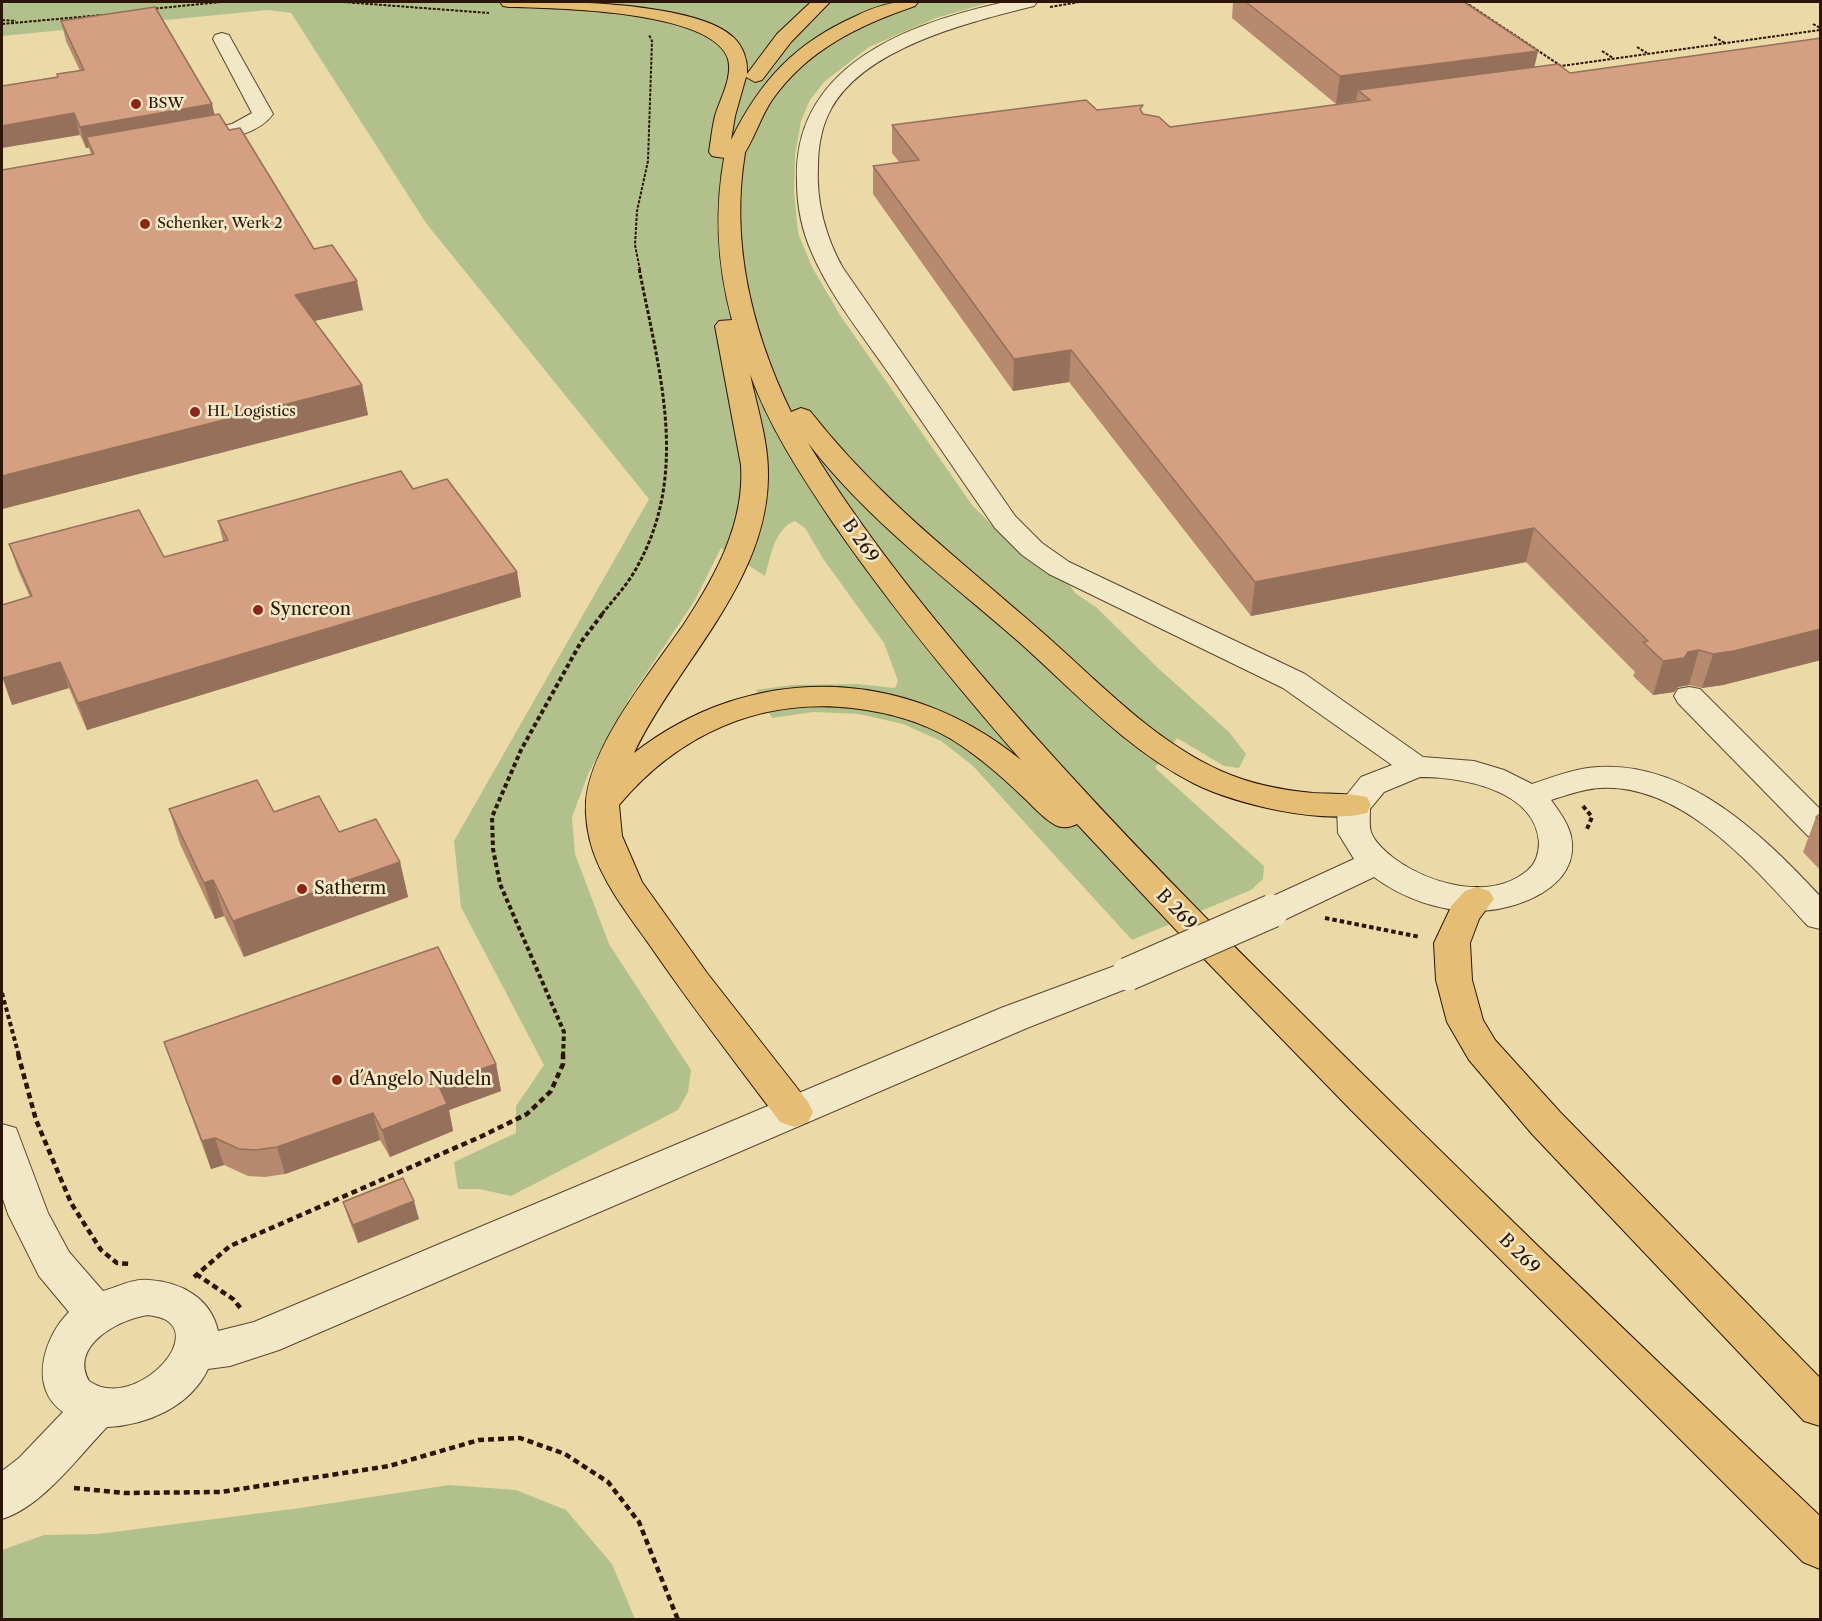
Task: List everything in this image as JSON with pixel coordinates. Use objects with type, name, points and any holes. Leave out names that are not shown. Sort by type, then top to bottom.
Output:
[{"type":"main road","points":[[727,152],[731,118],[749,84],[784,38],[821,2]]},
{"type":"main road","points":[[834,2],[796,39],[762,85],[727,152],[713,185],[711,247],[735,319],[749,387],[770,433],[842,546],[907,629],[1069,820]]},
{"type":"main road","points":[[727,152],[761,102],[793,61],[815,44],[842,28],[877,12],[909,2]]},
{"type":"main road","points":[[503,7],[610,7],[680,20],[711,31],[726,42],[736,54],[738,67],[724,118],[727,152]]},
{"type":"main road","points":[[735,319],[778,384],[840,466],[888,513],[1158,747],[1188,768],[1226,785],[1271,799],[1312,805],[1355,805]]},
{"type":"main road","points":[[735,319],[743,397],[755,476],[744,537],[735,566],[714,602],[626,732],[609,773],[601,806],[604,834],[613,862],[637,902],[697,986],[794,1112]]},
{"type":"main road","name":"B 269","points":[[735,319],[790,433],[819,481],[902,600],[1084,813],[1175,910],[1588,1323],[1821,1547]]},
{"type":"main road","points":[[601,806],[616,786],[642,762],[692,729],[763,702],[800,697],[878,702],[921,712],[959,731],[1000,760],[1069,820],[1588,1323]]},
{"type":"main road","points":[[1477,899],[1464,914],[1452,943],[1454,980],[1465,1022],[1482,1050],[1546,1123],[1821,1407]]},
{"type":"street","points":[[1038,4],[968,16],[902,42],[854,71],[828,99],[821,110],[812,136],[807,190],[809,210],[818,242],[848,296],[1005,522],[1032,549],[1059,568],[1099,589],[1294,681],[1416,768]]},
{"type":"street","points":[[174,141],[229,131],[254,122],[262,114],[222,39]]},
{"type":"street","points":[[1689,696],[1821,828]]},
{"type":"street","points":[[1448,767],[1488,776],[1528,797],[1546,815],[1555,835],[1556,854],[1547,872],[1530,886],[1506,896],[1477,899],[1448,897],[1420,890],[1395,878],[1375,864],[1359,844],[1352,824],[1355,805],[1363,792],[1377,780],[1395,772],[1416,768],[1448,767]]},
{"type":"street","points":[[1528,797],[1582,779],[1608,777],[1650,784],[1687,801],[1725,824],[1759,852],[1821,917]]},
{"type":"street","points":[[196,1352],[230,1348],[264,1337],[1014,1018],[1128,974],[1375,864]]},
{"type":"street","points":[[2,1139],[28,1214],[54,1264],[97,1314]]},
{"type":"street","points":[[185,1282],[187,1310],[196,1325],[198,1342],[196,1352],[186,1372],[168,1389],[133,1406],[108,1409],[97,1407],[79,1400],[72,1394],[64,1380],[63,1371],[65,1354],[74,1336],[97,1314],[122,1302],[148,1297],[185,1282]]},
{"type":"street","points":[[18,1485],[97,1407]]},
{"type":"path","points":[[145,10],[220,2]]},
{"type":"path","points":[[343,2],[503,7]]},
{"type":"path","points":[[1038,4],[1079,2]]},
{"type":"path","points":[[1465,2],[1561,66],[1821,29]]},
{"type":"path","points":[[2,24],[111,14]]},
{"type":"path","points":[[2,20],[26,22]]},
{"type":"path","points":[[1812,24],[1821,29]]},
{"type":"path","points":[[185,1282],[231,1246],[527,1114],[551,1090],[563,1064],[564,1032],[500,884],[493,849],[492,818],[502,788],[520,750],[581,642],[637,568],[651,537],[661,505],[668,462],[667,428],[660,376],[635,245],[637,211],[648,161],[652,41],[641,29]]},
{"type":"path","points":[[1713,37],[1725,43]]},
{"type":"path","points":[[1637,47],[1648,54]]},
{"type":"path","points":[[1602,51],[1613,58]]},
{"type":"path","points":[[1560,787],[1590,811],[1592,817],[1584,837]]},
{"type":"path","points":[[1316,916],[1452,943]]},
{"type":"path","points":[[2,993],[36,1120],[71,1203],[101,1250],[117,1263],[137,1265]]},
{"type":"path","points":[[185,1282],[232,1299],[264,1337]]},
{"type":"path","points":[[18,1485],[125,1493],[221,1492],[389,1466],[479,1440],[520,1438],[566,1454],[608,1482],[639,1522],[678,1620]]},
{"type":"green space","points":[[2,2],[991,2],[936,18],[869,47],[824,82],[810,100],[801,121],[795,155],[794,192],[798,233],[812,267],[840,315],[972,505],[1001,534],[1066,579],[1075,593],[1096,607],[1158,668],[1229,732],[1246,754],[1239,768],[1224,766],[1177,738],[1155,768],[1264,866],[1263,879],[1251,890],[1132,940],[973,766],[941,741],[903,724],[859,714],[813,712],[772,718],[756,690],[792,685],[858,684],[895,688],[898,681],[884,643],[824,560],[805,528],[795,521],[782,530],[774,544],[765,576],[721,548],[695,600],[629,699],[589,772],[572,817],[575,854],[609,944],[691,1070],[688,1092],[678,1110],[511,1196],[479,1189],[458,1189],[454,1162],[516,1133],[516,1106],[544,1065],[461,907],[454,841],[649,499],[426,223],[291,13],[268,10],[2,36]]},
{"type":"green space","points":[[449,1485],[516,1490],[566,1510],[612,1564],[635,1619],[2,1619],[2,1550],[44,1535],[98,1534],[300,1508]]},
{"type":"building","points":[[1246,2],[1464,2],[1538,51],[1340,76]]},
{"type":"building","points":[[155,7],[212,104],[80,127],[74,113],[2,126],[2,86],[58,77],[57,74],[84,70],[61,21]]},
{"type":"building","points":[[1821,38],[1821,629],[1734,651],[1713,654],[1699,650],[1688,652],[1684,658],[1663,661],[1643,642],[1648,641],[1534,528],[1255,582],[1071,350],[1014,359],[873,166],[919,160],[892,125],[1086,100],[1097,110],[1143,105],[1140,109],[1143,114],[1159,117],[1170,127],[1370,100],[1358,90],[1558,64],[1570,73]]},
{"type":"building","points":[[219,114],[229,130],[240,128],[314,249],[332,245],[357,281],[295,295],[362,385],[2,476],[2,170],[94,154],[86,137]]},
{"type":"building","name":"Syncreon","points":[[401,471],[413,489],[447,479],[517,572],[78,703],[60,662],[3,678],[2,605],[32,596],[9,544],[139,510],[164,557],[228,540],[218,521]]},
{"type":"building","points":[[257,780],[274,812],[319,796],[339,832],[376,819],[400,862],[233,921],[213,880],[204,883],[169,809]]},
{"type":"building","name":"d´Angelo Nudeln","points":[[438,947],[496,1064],[438,1084],[447,1104],[382,1130],[373,1113],[277,1147],[256,1150],[239,1149],[215,1138],[202,1141],[164,1042]]},
{"type":"building","points":[[403,1178],[414,1201],[353,1225],[343,1202]]},
{"type":"place","name":"BSW","points":[[136,104]]},
{"type":"place","name":"Schenker, Werk 2","points":[[145,224]]},
{"type":"place","name":"HL Logistics","points":[[195,412]]},
{"type":"place","name":"Syncreon","points":[[258,610]]},
{"type":"place","name":"Satherm","points":[[302,889]]},
{"type":"place","name":"d´Angelo Nudeln","points":[[337,1080]]}]
